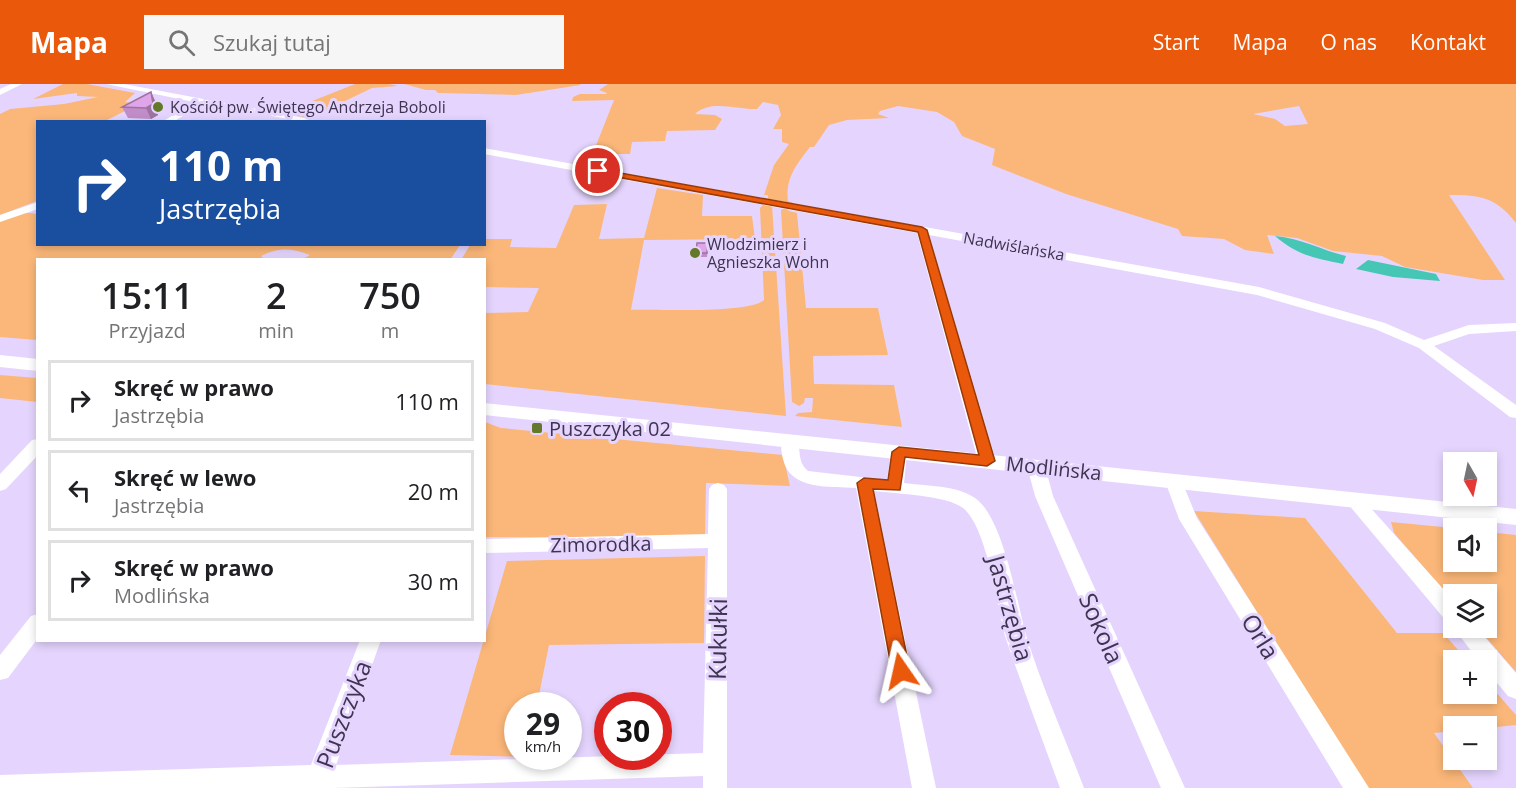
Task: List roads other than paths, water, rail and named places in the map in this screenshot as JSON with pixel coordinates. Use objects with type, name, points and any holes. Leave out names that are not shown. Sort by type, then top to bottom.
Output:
[{"type":"main road","points":[[0,361],[36,365]]},
{"type":"main road","name":"Modlińska","points":[[486,410],[1516,516]]},
{"type":"street","points":[[0,92],[18,84]]},
{"type":"street","points":[[110,84],[310,120]]},
{"type":"street","points":[[169,120],[202,100]]},
{"type":"street","points":[[256,120],[273,113]]},
{"type":"street","name":"Nadwiślańska","points":[[486,151],[1259,291],[1380,326],[1424,345],[1516,413]]},
{"type":"street","points":[[2,218],[36,197]]},
{"type":"street","points":[[2,218],[36,206]]},
{"type":"street","points":[[922,230],[987,461]]},
{"type":"street","points":[[1424,345],[1458,330],[1480,326],[1516,327]]},
{"type":"street","name":"Jastrzębia","points":[[790,440],[793,465],[797,473],[804,477],[895,486],[949,495],[969,503],[980,515],[991,539],[1017,639],[1072,788]]},
{"type":"street","points":[[0,484],[36,446]]},
{"type":"street","points":[[895,486],[899,452]]},
{"type":"street","name":"Sokola","points":[[1036,466],[1044,496],[1173,788]]},
{"type":"street","name":"Orla","points":[[1174,481],[1188,519],[1357,788]]},
{"type":"street","points":[[864,483],[924,788]]},
{"type":"street","name":"Kukułki","points":[[715,776],[718,489]]},
{"type":"street","points":[[1354,500],[1443,603]]},
{"type":"street","name":"Zimorodka","points":[[486,546],[718,541]]},
{"type":"street","points":[[0,671],[36,625]]},
{"type":"street","points":[[1472,638],[1516,689]]},
{"type":"street","name":"Puszczyka","points":[[317,783],[370,642]]},
{"type":"street","points":[[0,787],[715,776]]},
{"type":"place","name":"Kościół pw. Świętego Andrzeja Boboli","points":[[158,107]]},
{"type":"place","name":"Wlodzimierz i Agnieszka Wohn","points":[[695,253]]},
{"type":"place","name":"Puszczyka 02","points":[[537,428]]}]
